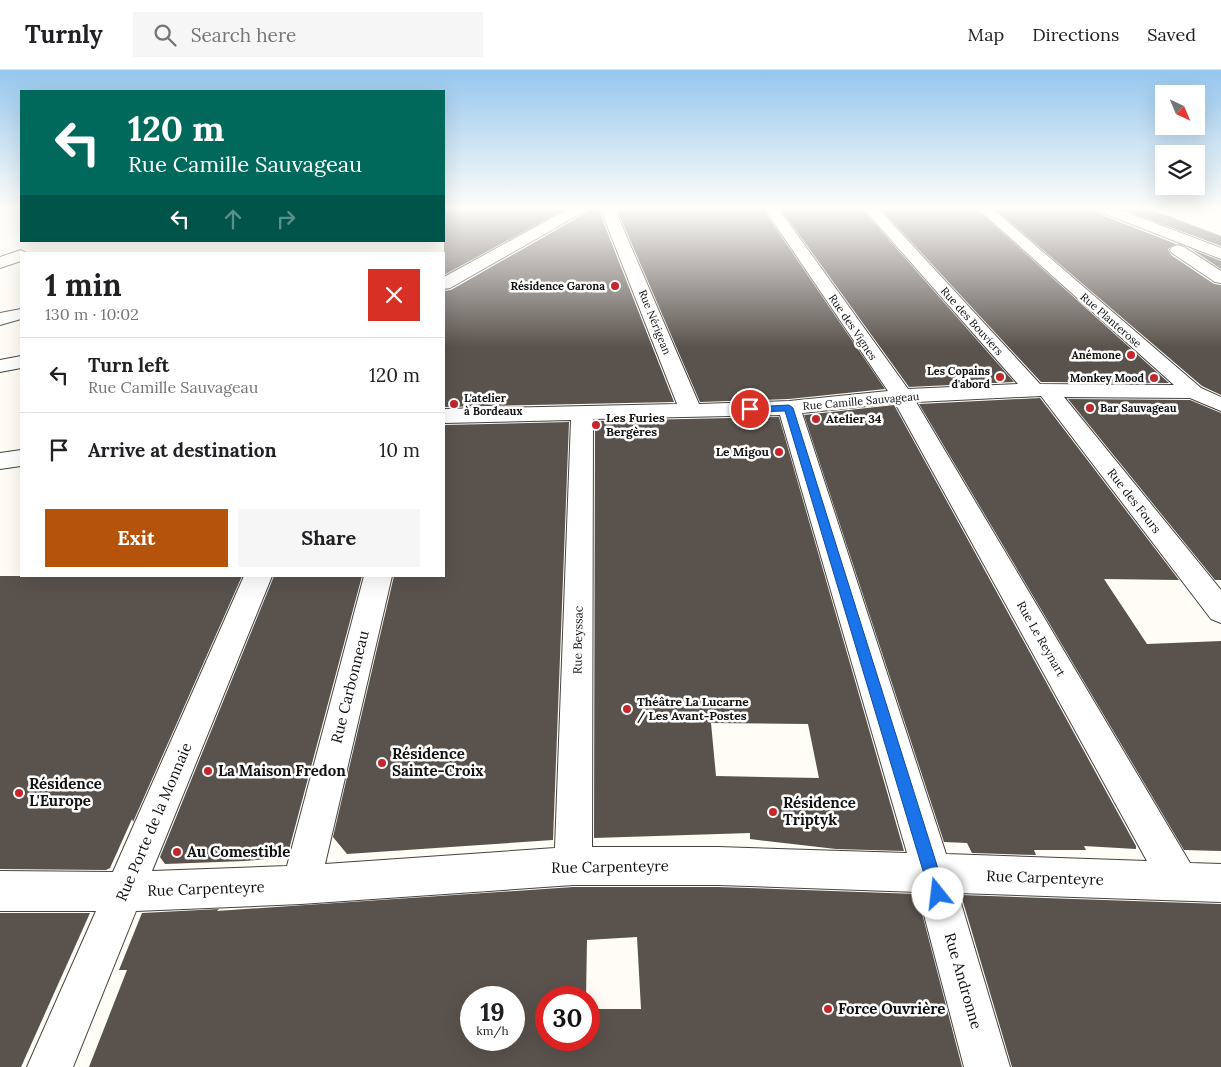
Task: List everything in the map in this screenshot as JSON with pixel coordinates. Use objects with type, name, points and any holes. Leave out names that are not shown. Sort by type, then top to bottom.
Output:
[{"type":"street","points":[[0,263],[20,255]]},
{"type":"street","points":[[445,283],[497,255]]},
{"type":"street","name":"Rue Nérigean","points":[[627,255],[692,411]]},
{"type":"street","name":"Rue des Vignes","points":[[803,255],[902,396]]},
{"type":"street","name":"Rue des Bouviers","points":[[913,255],[1040,391]]},
{"type":"street","name":"Rue Planterose","points":[[1037,255],[1194,392]]},
{"type":"street","points":[[1185,255],[1221,278]]},
{"type":"street","points":[[0,320],[20,314]]},
{"type":"street","points":[[0,366],[20,362]]},
{"type":"street","name":"Rue Camille Sauvageau","points":[[445,416],[789,408],[902,396],[1040,391],[1194,392],[1218,403]]},
{"type":"street","name":"Rue des Fours","points":[[1040,391],[1221,611]]},
{"type":"street","name":"Rue Le Reynart","points":[[902,396],[1180,882]]},
{"type":"street","name":"Rue Andronne","points":[[789,408],[933,875],[987,1067]]},
{"type":"street","name":"Rue Beyssac","points":[[573,866],[582,413]]},
{"type":"street","points":[[0,461],[20,458]]},
{"type":"street","name":"Rue Porte de la Monnaie","points":[[50,1067],[258,577]]},
{"type":"street","name":"Rue Carbonneau","points":[[301,885],[378,577]]},
{"type":"street","name":"Rue Carpenteyre","points":[[0,891],[124,892],[301,885],[573,866],[718,866],[1221,884]]},
{"type":"building","points":[[445,255],[482,255],[445,274]]},
{"type":"building","points":[[513,255],[616,255],[674,402],[445,407],[445,291],[451,290]]},
{"type":"building","points":[[636,255],[794,255],[885,389],[789,399],[700,402]]},
{"type":"building","points":[[814,255],[902,255],[1014,382],[909,387]]},
{"type":"building","points":[[923,255],[1027,255],[1169,383],[1041,382]]},
{"type":"building","points":[[1048,255],[1171,255],[1214,284],[1221,285],[1221,395],[1202,386]]},
{"type":"building","points":[[1199,255],[1205,255],[1221,261],[1221,269]]},
{"type":"building","points":[[1040,398],[1179,580],[1104,579],[1147,644],[1221,641],[1221,851],[1184,850],[919,404]]},
{"type":"building","points":[[1068,399],[1190,400],[1221,413],[1221,580],[1215,580]]},
{"type":"building","points":[[894,405],[1136,849],[1084,846],[1086,850],[1034,850],[1036,855],[972,853],[967,843],[944,842],[804,415]]},
{"type":"building","points":[[779,417],[904,851],[836,849],[750,839],[750,833],[594,838],[595,421]],"holes":[[[711,723],[808,724],[819,778],[716,776]]]},
{"type":"building","points":[[569,422],[553,840],[347,854],[333,837],[394,577],[445,577],[445,425]]},
{"type":"building","points":[[0,576],[242,577],[133,822],[132,819],[110,868],[106,870],[0,869]]},
{"type":"building","points":[[274,577],[362,577],[287,857],[245,861],[165,864],[160,857]]},
{"type":"building","points":[[573,887],[718,887],[917,894],[962,1067],[89,1067],[127,970],[119,970],[142,913],[219,909],[217,911]]},
{"type":"building","points":[[961,895],[1221,904],[1221,1067],[1012,1067]]},
{"type":"building","points":[[0,913],[90,913],[21,1067],[0,1067]]},
{"type":"place","name":"Résidence Garona","points":[[615,286]]},
{"type":"place","name":"Anémone","points":[[1131,355]]},
{"type":"place","name":"Les Copains d'abord","points":[[1000,377]]},
{"type":"place","name":"Monkey Mood","points":[[1154,378]]},
{"type":"place","name":"L'atelier à Bordeaux","points":[[454,404]]},
{"type":"place","name":"Bar Sauvageau","points":[[1090,408]]},
{"type":"place","name":"Atelier 34","points":[[816,419]]},
{"type":"place","name":"Les Furies Bergères","points":[[596,425]]},
{"type":"place","name":"Le Migou","points":[[779,452]]},
{"type":"place","name":"Théâtre La Lucarne / Les Avant-Postes","points":[[627,709]]},
{"type":"place","name":"Résidence Sainte-Croix","points":[[382,763]]},
{"type":"place","name":"La Maison Fredon","points":[[208,771]]},
{"type":"place","name":"Résidence L'Europe","points":[[19,793]]},
{"type":"place","name":"Résidence Triptyk","points":[[773,812]]},
{"type":"place","name":"Au Comestible","points":[[177,852]]},
{"type":"place","name":"Force Ouvrière","points":[[828,1009]]},
{"type":"route","points":[[750,409],[789,408],[938,894]]}]
